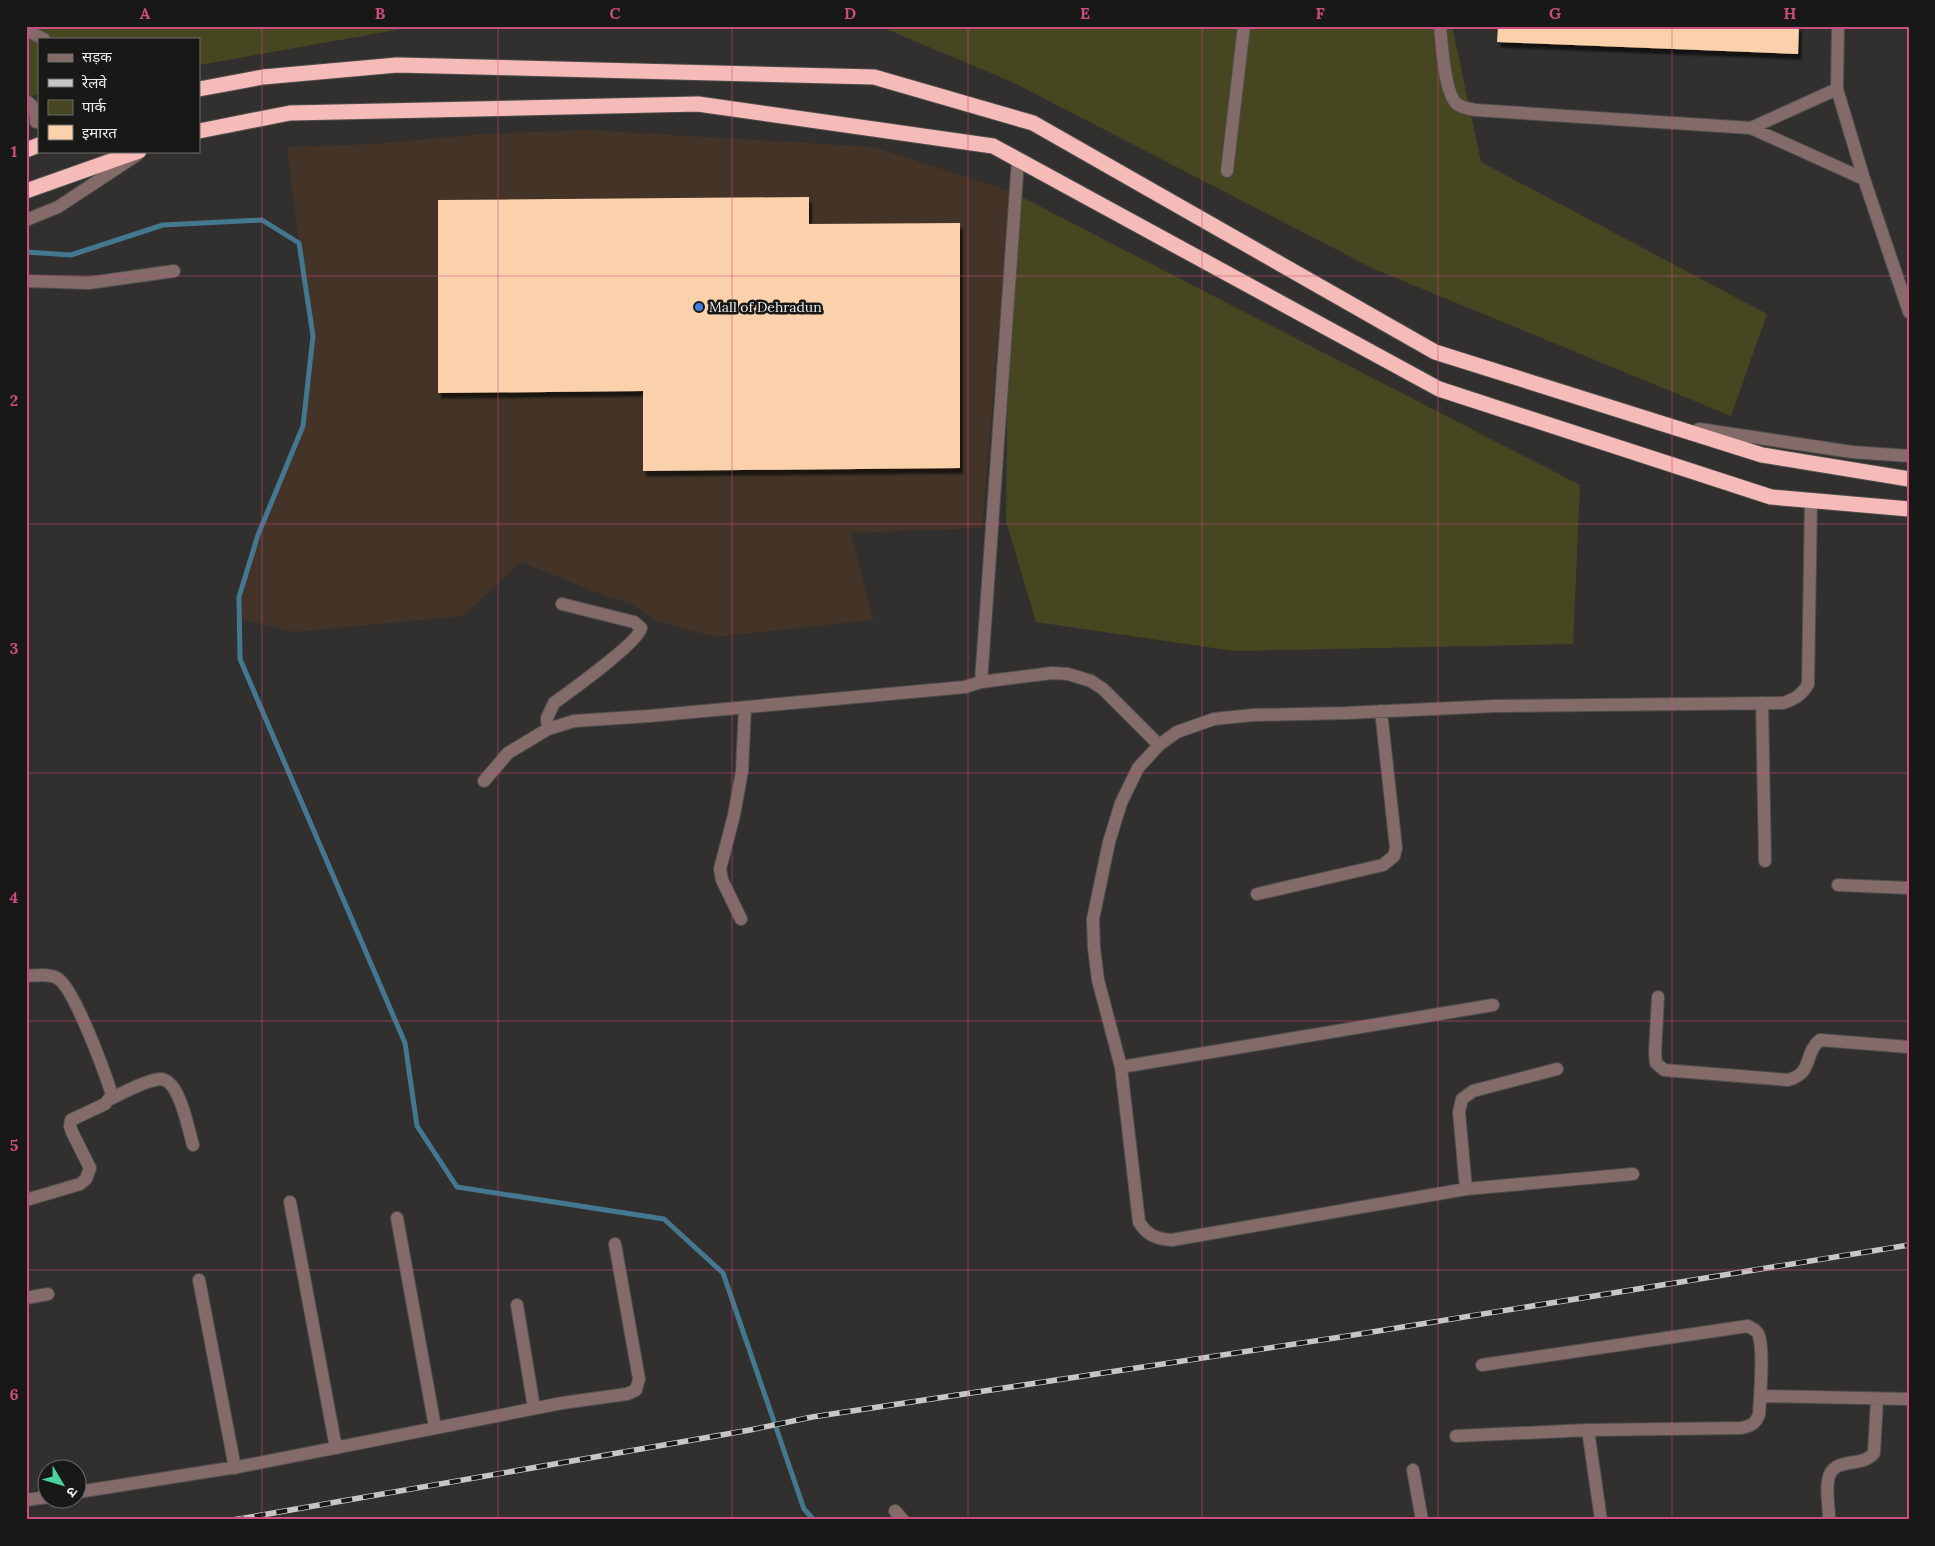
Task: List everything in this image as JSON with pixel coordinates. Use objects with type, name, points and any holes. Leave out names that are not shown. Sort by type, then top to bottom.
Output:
[{"type":"highway","points":[[200,89],[264,77],[397,65],[874,77],[1033,123],[1435,352],[1762,455],[1909,479]]},
{"type":"highway","points":[[200,130],[290,112],[698,104],[993,146],[1439,389],[1771,497],[1909,509]]},
{"type":"highway","points":[[26,150],[38,145]]},
{"type":"highway","points":[[26,191],[136,152]]},
{"type":"street","points":[[1228,171],[1244,26]]},
{"type":"street","points":[[1440,26],[1449,90],[1457,104],[1466,108],[1751,128],[1864,180]]},
{"type":"street","points":[[1838,26],[1837,89],[1864,180],[1909,312]]},
{"type":"street","points":[[26,30],[42,38]]},
{"type":"street","points":[[1751,128],[1837,89]]},
{"type":"street","points":[[26,101],[36,111],[34,124]]},
{"type":"street","points":[[26,220],[58,207],[141,152]]},
{"type":"street","points":[[981,682],[1018,160]]},
{"type":"street","points":[[26,281],[89,283],[174,271]]},
{"type":"street","points":[[1659,422],[1852,452],[1909,456]]},
{"type":"street","points":[[1633,1174],[1466,1189],[1172,1240],[1159,1239],[1145,1232],[1139,1222],[1121,1067],[1098,980],[1094,948],[1093,919],[1109,842],[1121,803],[1138,768],[1177,732],[1214,719],[1253,715],[1496,706],[1783,703],[1794,699],[1803,693],[1808,684],[1811,500]]},
{"type":"street","points":[[548,729],[547,718],[554,703],[629,645],[641,632],[641,628],[634,622],[562,604]]},
{"type":"street","points":[[484,781],[508,753],[548,729],[574,721],[649,716],[965,687],[981,682],[1052,673],[1068,674],[1082,678],[1091,681],[1103,689],[1160,746]]},
{"type":"street","points":[[1762,703],[1765,861]]},
{"type":"street","points":[[741,919],[722,880],[720,869],[734,815],[742,771],[745,707]]},
{"type":"street","points":[[1257,894],[1383,865],[1394,856],[1396,848],[1381,711]]},
{"type":"street","points":[[1838,885],[1909,888]]},
{"type":"street","points":[[26,976],[52,976],[65,985],[89,1036],[112,1095],[110,1099]]},
{"type":"street","points":[[1658,997],[1655,1054],[1656,1063],[1664,1070],[1788,1080],[1802,1075],[1814,1045],[1820,1040],[1909,1046]]},
{"type":"street","points":[[1121,1067],[1493,1006]]},
{"type":"street","points":[[1466,1189],[1459,1112],[1462,1099],[1473,1091],[1557,1069]]},
{"type":"street","points":[[26,1200],[80,1184],[86,1179],[90,1168],[72,1132],[71,1120],[105,1104],[110,1099],[153,1080],[162,1079],[170,1082],[177,1090],[193,1145]]},
{"type":"street","points":[[290,1202],[336,1448]]},
{"type":"street","points":[[396,1218],[435,1427]]},
{"type":"street","points":[[88,1490],[235,1468],[534,1408],[628,1394],[636,1390],[639,1379],[615,1244]]},
{"type":"street","points":[[199,1280],[235,1468]]},
{"type":"street","points":[[26,1298],[48,1294]]},
{"type":"street","points":[[517,1305],[534,1408]]},
{"type":"street","points":[[1456,1436],[1588,1430],[1741,1428],[1756,1422],[1759,1415],[1761,1347],[1759,1335],[1748,1326],[1482,1365]]},
{"type":"street","points":[[1760,1396],[1909,1399]]},
{"type":"street","points":[[1829,1520],[1828,1481],[1830,1472],[1837,1466],[1864,1461],[1874,1453],[1877,1399]]},
{"type":"street","points":[[1588,1430],[1601,1520]]},
{"type":"street","points":[[1413,1470],[1422,1520]]},
{"type":"shaded area","points":[[589,130],[873,147],[1010,191],[982,528],[851,533],[873,620],[715,637],[657,621],[634,605],[605,596],[521,562],[463,616],[294,632],[239,618],[249,567],[303,426],[313,336],[287,147],[373,144],[483,134]]},
{"type":"green space","points":[[26,26],[419,26],[200,65],[200,38],[38,38],[38,94],[26,97]]},
{"type":"green space","points":[[879,26],[1452,26],[1481,162],[1767,314],[1731,416],[1374,269],[1012,82]]},
{"type":"green space","points":[[1010,191],[1580,485],[1573,644],[1234,651],[1036,622],[1006,521]]},
{"type":"building","points":[[1498,26],[1799,26],[1798,54],[1497,42]]},
{"type":"building","name":"Mall of Dehradun","points":[[809,197],[809,224],[960,223],[960,468],[643,471],[643,391],[438,393],[438,200]]},
{"type":"waterway","points":[[26,252],[71,255],[163,225],[262,220],[299,243],[313,336],[303,426],[258,535],[239,597],[240,659],[405,1043],[417,1126],[457,1187],[664,1219],[723,1273],[804,1509],[814,1520]]},
{"type":"railway","points":[[233,1520],[750,1430],[812,1417],[1341,1337],[1909,1245]]},
{"type":"place","name":"Mall of Dehradun","points":[[699,307]]}]
